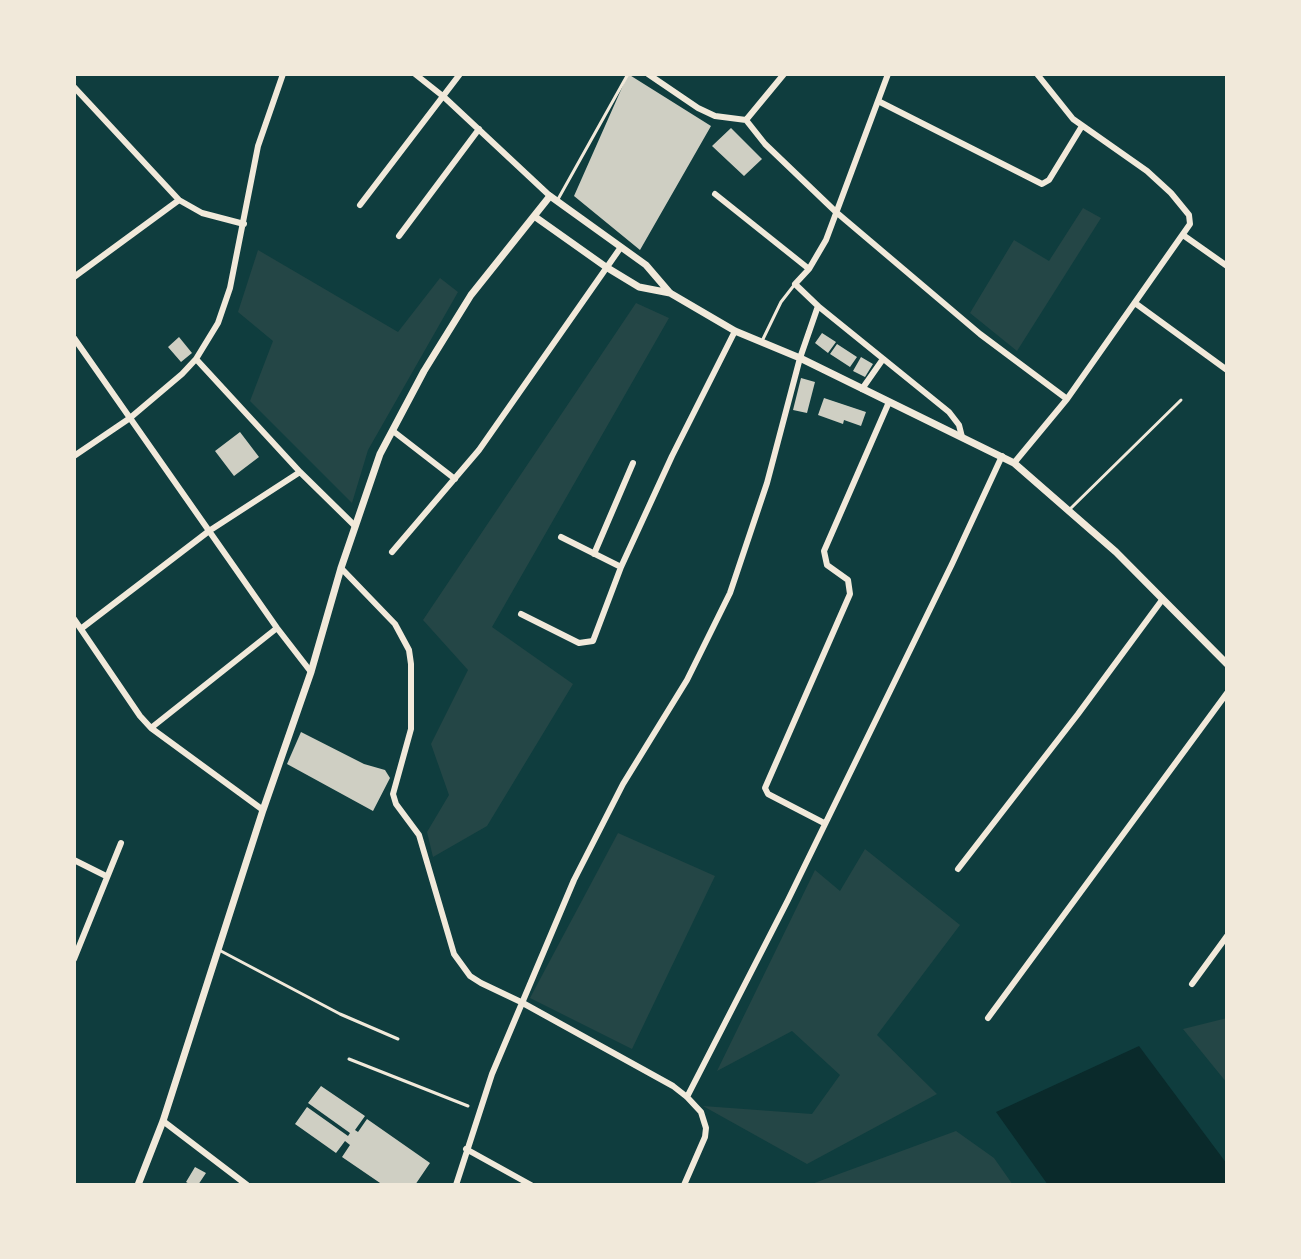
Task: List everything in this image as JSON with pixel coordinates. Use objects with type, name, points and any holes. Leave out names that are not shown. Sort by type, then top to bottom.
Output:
[{"type":"street","points":[[74,456],[130,418],[182,374],[196,359],[218,323],[244,224],[258,146],[283,74]]},
{"type":"street","points":[[415,74],[553,198],[654,271],[670,293]]},
{"type":"street","points":[[360,205],[460,74]]},
{"type":"street","points":[[648,74],[715,116],[746,120],[765,144],[836,212],[980,334],[1067,399]]},
{"type":"street","points":[[746,120],[784,74]]},
{"type":"street","points":[[888,74],[826,240],[809,269],[795,284],[954,417],[962,437]]},
{"type":"street","points":[[1014,463],[1067,399],[1190,224],[1189,215],[1171,193],[1147,171],[1082,126],[1037,74]]},
{"type":"street","points":[[74,87],[179,200],[202,213],[244,224]]},
{"type":"street","points":[[74,100],[81,95]]},
{"type":"street","points":[[878,101],[1042,184],[1049,180],[1082,126]]},
{"type":"street","points":[[399,236],[479,129]]},
{"type":"street","points":[[715,194],[809,269]]},
{"type":"street","points":[[138,1185],[163,1121],[380,454],[424,371],[471,295],[534,216],[553,198]]},
{"type":"street","points":[[74,277],[179,200]]},
{"type":"street","points":[[534,216],[639,287],[670,293],[735,331],[800,358],[1014,463],[1116,552],[1227,664]]},
{"type":"street","points":[[1183,235],[1227,266]]},
{"type":"street","points":[[392,552],[455,479],[509,409],[621,247]]},
{"type":"street","points":[[1135,303],[1227,370]]},
{"type":"street","points":[[456,1185],[478,1110],[521,1002],[581,867],[623,784],[687,680],[730,593],[767,483],[800,358],[818,306]]},
{"type":"street","points":[[521,614],[579,643],[587,643],[597,635],[621,567],[735,331]]},
{"type":"street","points":[[74,338],[311,672]]},
{"type":"street","points":[[196,359],[300,472],[355,526]]},
{"type":"street","points":[[862,389],[883,359]]},
{"type":"street","points":[[824,823],[766,791],[766,784],[850,594],[848,580],[827,565],[824,551],[889,402]]},
{"type":"street","points":[[393,431],[455,479]]},
{"type":"street","points":[[687,1097],[952,564],[1002,456]]},
{"type":"street","points":[[594,554],[633,463]]},
{"type":"street","points":[[82,628],[209,531],[300,472]]},
{"type":"street","points":[[561,537],[621,567]]},
{"type":"street","points":[[341,568],[395,624],[409,650],[411,729],[393,798],[419,835],[454,954],[470,976],[673,1086],[687,1097],[705,1120],[705,1137],[684,1185]]},
{"type":"street","points":[[958,869],[1162,600]]},
{"type":"street","points":[[74,619],[151,728],[263,810]]},
{"type":"street","points":[[151,728],[277,628]]},
{"type":"street","points":[[988,1018],[1227,693]]},
{"type":"street","points":[[74,959],[121,843]]},
{"type":"street","points":[[74,860],[106,876]]},
{"type":"street","points":[[1192,984],[1227,936]]},
{"type":"street","points":[[468,1106],[478,1110]]},
{"type":"street","points":[[163,1121],[247,1185]]},
{"type":"street","points":[[466,1149],[531,1185]]},
{"type":"lane","points":[[553,198],[628,74]]},
{"type":"lane","points":[[761,342],[781,302],[795,284]]},
{"type":"lane","points":[[1069,510],[1181,400]]},
{"type":"lane","points":[[218,950],[340,1014],[398,1039]]},
{"type":"lane","points":[[349,1059],[468,1106]]},
{"type":"shaded area","points":[[1083,208],[1101,218],[1017,351],[970,313],[1014,240],[1049,261]]},
{"type":"shaded area","points":[[258,250],[398,332],[440,278],[458,292],[368,450],[352,503],[250,401],[273,341],[238,312]]},
{"type":"shaded area","points":[[636,303],[669,318],[492,627],[573,684],[487,826],[433,857],[427,832],[449,795],[431,744],[468,670],[423,620]]},
{"type":"shaded area","points":[[618,833],[715,876],[632,1049],[530,998]]},
{"type":"shaded area","points":[[865,849],[960,925],[877,1035],[937,1094],[807,1164],[703,1106],[812,1114],[840,1075],[792,1031],[717,1071],[815,870],[840,891]]},
{"type":"shaded area","points":[[1227,1018],[1227,1083],[1183,1029]]},
{"type":"shaded area","points":[[1139,1046],[1227,1164],[1227,1185],[1048,1185],[996,1112]]},
{"type":"shaded area","points":[[956,1131],[994,1158],[1013,1185],[809,1185]]},
{"type":"building","points":[[628,74],[711,126],[640,250],[574,196]]},
{"type":"building","points":[[731,128],[762,159],[744,176],[712,146]]},
{"type":"building","points":[[822,333],[836,342],[828,353],[815,343]]},
{"type":"building","points":[[179,337],[192,353],[181,362],[168,347]]},
{"type":"building","points":[[837,344],[857,357],[850,367],[830,354]]},
{"type":"building","points":[[861,357],[873,364],[865,377],[853,371]]},
{"type":"building","points":[[801,378],[815,382],[807,413],[793,410]]},
{"type":"building","points":[[824,398],[866,412],[861,426],[844,420],[843,424],[818,415]]},
{"type":"building","points":[[240,432],[259,457],[234,476],[215,451]]},
{"type":"building","points":[[301,732],[364,764],[385,770],[390,778],[373,811],[287,764]]},
{"type":"building","points":[[321,1086],[365,1116],[355,1130],[358,1132],[367,1119],[430,1163],[415,1185],[383,1185],[342,1157],[350,1145],[345,1141],[336,1153],[295,1124],[307,1107],[348,1136],[350,1133],[308,1103]]},
{"type":"building","points":[[195,1167],[206,1173],[198,1185],[191,1185],[186,1182]]}]
